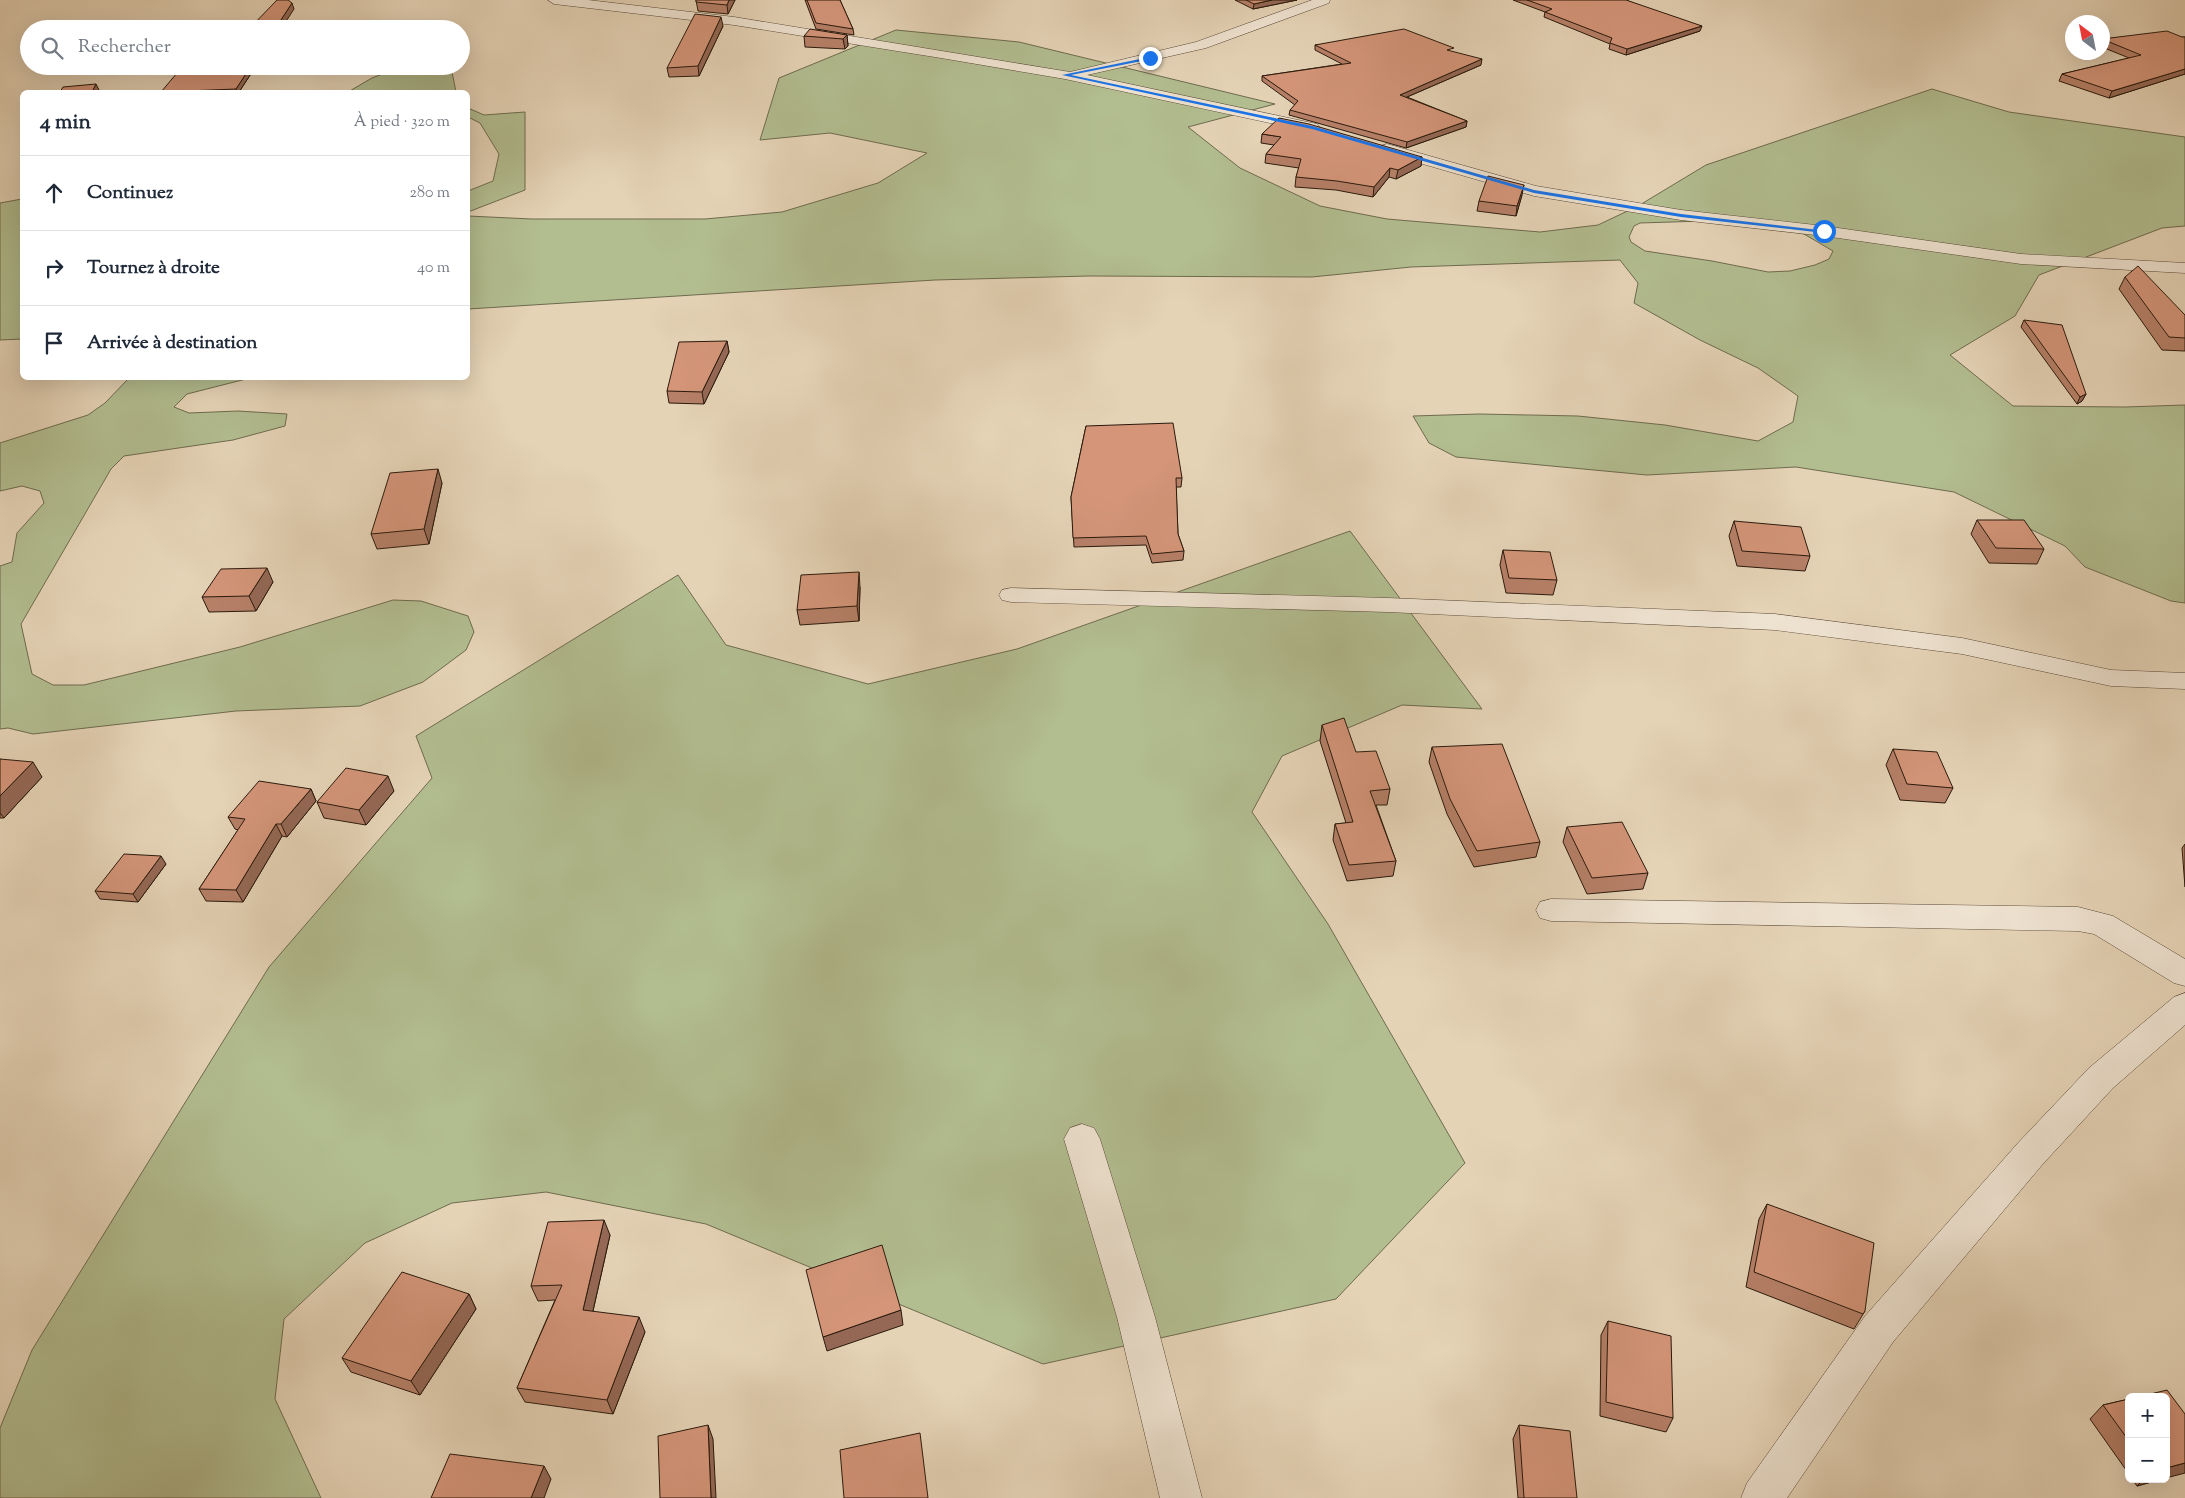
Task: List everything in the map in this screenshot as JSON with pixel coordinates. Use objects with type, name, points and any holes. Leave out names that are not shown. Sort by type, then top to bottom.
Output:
[{"type":"street","points":[[554,0],[734,21],[1064,75],[1331,133]]},
{"type":"street","points":[[1064,75],[1150,58],[1201,45],[1324,0]]},
{"type":"street","points":[[1368,144],[1534,191],[1644,210],[1824,231],[2021,259],[2185,268]]},
{"type":"street","points":[[1011,595],[1388,605],[1775,622],[1962,646],[2111,678],[2185,681]]},
{"type":"street","points":[[1551,910],[2078,919],[2102,924],[2185,974]]},
{"type":"street","points":[[1762,1498],[1879,1329],[2030,1154],[2101,1078],[2185,1006]]},
{"type":"street","points":[[1082,1139],[1136,1317],[1181,1498]]},
{"type":"green space","points":[[896,30],[1019,42],[1275,104],[1188,127],[1240,168],[1320,206],[1387,219],[1540,232],[1598,225],[1638,206],[1706,165],[1932,89],[2009,112],[2185,137],[2185,226],[2162,228],[2039,275],[2015,316],[1950,355],[2013,406],[2125,407],[2185,405],[2185,603],[2171,601],[2085,567],[2065,546],[1954,492],[1796,467],[1647,475],[1456,457],[1429,443],[1413,416],[1479,414],[1578,416],[1665,425],[1758,441],[1793,422],[1798,396],[1758,368],[1700,340],[1634,303],[1638,283],[1620,260],[1411,267],[1312,277],[1089,276],[935,280],[470,309],[470,216],[532,219],[705,219],[782,212],[878,183],[927,153],[830,133],[760,140],[779,78]],"holes":[[[1735,220],[1804,234],[1833,251],[1829,259],[1815,265],[1790,271],[1768,272],[1645,251],[1631,242],[1629,237],[1634,226],[1640,223]]]},
{"type":"green space","points":[[380,75],[453,75],[456,90],[351,90]]},
{"type":"green space","points":[[470,109],[484,115],[525,112],[525,190],[470,211],[470,190],[493,181],[499,154],[480,123],[470,118]]},
{"type":"green space","points":[[20,199],[20,339],[0,340],[0,203]]},
{"type":"green space","points":[[127,380],[242,380],[187,394],[174,407],[189,413],[238,411],[287,414],[285,426],[233,440],[124,456],[111,469],[21,624],[32,674],[53,685],[84,685],[240,647],[393,600],[421,601],[468,616],[474,632],[466,650],[423,682],[360,706],[236,711],[33,734],[8,728],[0,729],[0,566],[12,562],[17,533],[44,503],[40,491],[22,486],[0,491],[0,443],[88,415],[105,403]]},
{"type":"green space","points":[[1350,531],[1482,709],[1402,705],[1282,756],[1252,812],[1328,924],[1465,1163],[1336,1299],[1043,1364],[706,1224],[546,1192],[452,1203],[365,1243],[284,1319],[275,1399],[321,1498],[0,1498],[0,1428],[32,1350],[269,967],[432,778],[416,736],[678,575],[726,645],[868,684],[1017,649]]},
{"type":"building","points":[[277,0],[288,0],[292,3],[281,20],[258,20]]},
{"type":"building","points":[[696,0],[729,0],[727,5],[696,2]]},
{"type":"building","points":[[807,0],[840,0],[853,29],[816,23]]},
{"type":"building","points":[[1246,0],[1272,0],[1254,4]]},
{"type":"building","points":[[1527,0],[1626,0],[1702,26],[1627,49],[1610,43],[1612,38],[1545,12],[1552,9]]},
{"type":"building","points":[[695,14],[721,17],[698,66],[667,68]]},
{"type":"building","points":[[810,29],[847,35],[843,39],[804,36]]},
{"type":"building","points":[[1404,29],[1454,48],[1447,50],[1482,59],[1400,95],[1467,121],[1407,142],[1290,110],[1298,101],[1262,76],[1351,63],[1315,45]]},
{"type":"building","points":[[2167,31],[2185,37],[2185,69],[2112,91],[2062,74],[2141,55],[2110,42],[2110,38]]},
{"type":"building","points":[[175,75],[245,75],[236,89],[163,90]]},
{"type":"building","points":[[96,84],[93,90],[61,90],[63,87]]},
{"type":"building","points":[[1279,118],[1309,124],[1422,157],[1398,170],[1390,168],[1374,187],[1296,177],[1301,159],[1266,154],[1281,137],[1262,134]]},
{"type":"building","points":[[1488,176],[1524,185],[1517,206],[1479,201]]},
{"type":"building","points":[[2138,266],[2185,315],[2185,338],[2169,337],[2125,277]]},
{"type":"building","points":[[2024,320],[2062,325],[2086,394],[2080,397]]},
{"type":"building","points":[[727,341],[702,392],[667,391],[679,342]]},
{"type":"building","points":[[1173,423],[1182,478],[1176,478],[1178,534],[1184,551],[1152,554],[1146,536],[1073,538],[1071,497],[1086,426]]},
{"type":"building","points":[[438,469],[424,529],[371,534],[390,473]]},
{"type":"building","points":[[1977,520],[2024,520],[2044,549],[1996,548]]},
{"type":"building","points":[[1734,521],[1801,527],[1810,556],[1742,551]]},
{"type":"building","points":[[1503,550],[1550,552],[1557,580],[1509,578]]},
{"type":"building","points":[[267,568],[249,596],[202,597],[221,569]]},
{"type":"building","points":[[859,572],[857,606],[797,610],[801,575]]},
{"type":"building","points":[[1344,718],[1356,752],[1376,751],[1390,789],[1370,791],[1396,861],[1349,865],[1335,824],[1353,822],[1322,725]]},
{"type":"building","points":[[1502,744],[1540,842],[1477,851],[1450,799],[1432,747]]},
{"type":"building","points":[[1893,749],[1937,752],[1953,788],[1907,784]]},
{"type":"building","points":[[0,759],[33,762],[0,796]]},
{"type":"building","points":[[346,768],[388,776],[359,810],[317,802]]},
{"type":"building","points":[[259,781],[311,789],[281,824],[276,824],[236,890],[199,889],[245,819],[228,817]]},
{"type":"building","points":[[1622,822],[1648,873],[1592,878],[1567,827]]},
{"type":"building","points":[[124,854],[161,856],[133,894],[95,891]]},
{"type":"building","points":[[1767,1204],[1874,1243],[1865,1311],[1863,1314],[1754,1272]]},
{"type":"building","points":[[604,1220],[583,1310],[639,1317],[607,1400],[517,1388],[562,1285],[531,1286],[548,1222]]},
{"type":"building","points":[[882,1245],[901,1310],[823,1337],[806,1270]]},
{"type":"building","points":[[402,1272],[469,1294],[411,1381],[342,1358]]},
{"type":"building","points":[[1608,1321],[1671,1336],[1673,1418],[1606,1402]]},
{"type":"building","points":[[2167,1390],[2169,1393],[2155,1393]]},
{"type":"building","points":[[2170,1394],[2185,1414],[2185,1463],[2170,1467]]},
{"type":"building","points":[[2125,1400],[2125,1435],[2103,1405]]},
{"type":"building","points":[[708,1425],[711,1498],[660,1498],[658,1436]]},
{"type":"building","points":[[1519,1425],[1570,1431],[1577,1498],[1524,1498]]},
{"type":"building","points":[[920,1433],[928,1498],[844,1498],[840,1450]]},
{"type":"building","points":[[450,1454],[544,1466],[531,1498],[431,1498]]},
{"type":"route","points":[[1150,58],[1064,75],[1312,127],[1534,191],[1681,215],[1824,231]]}]
